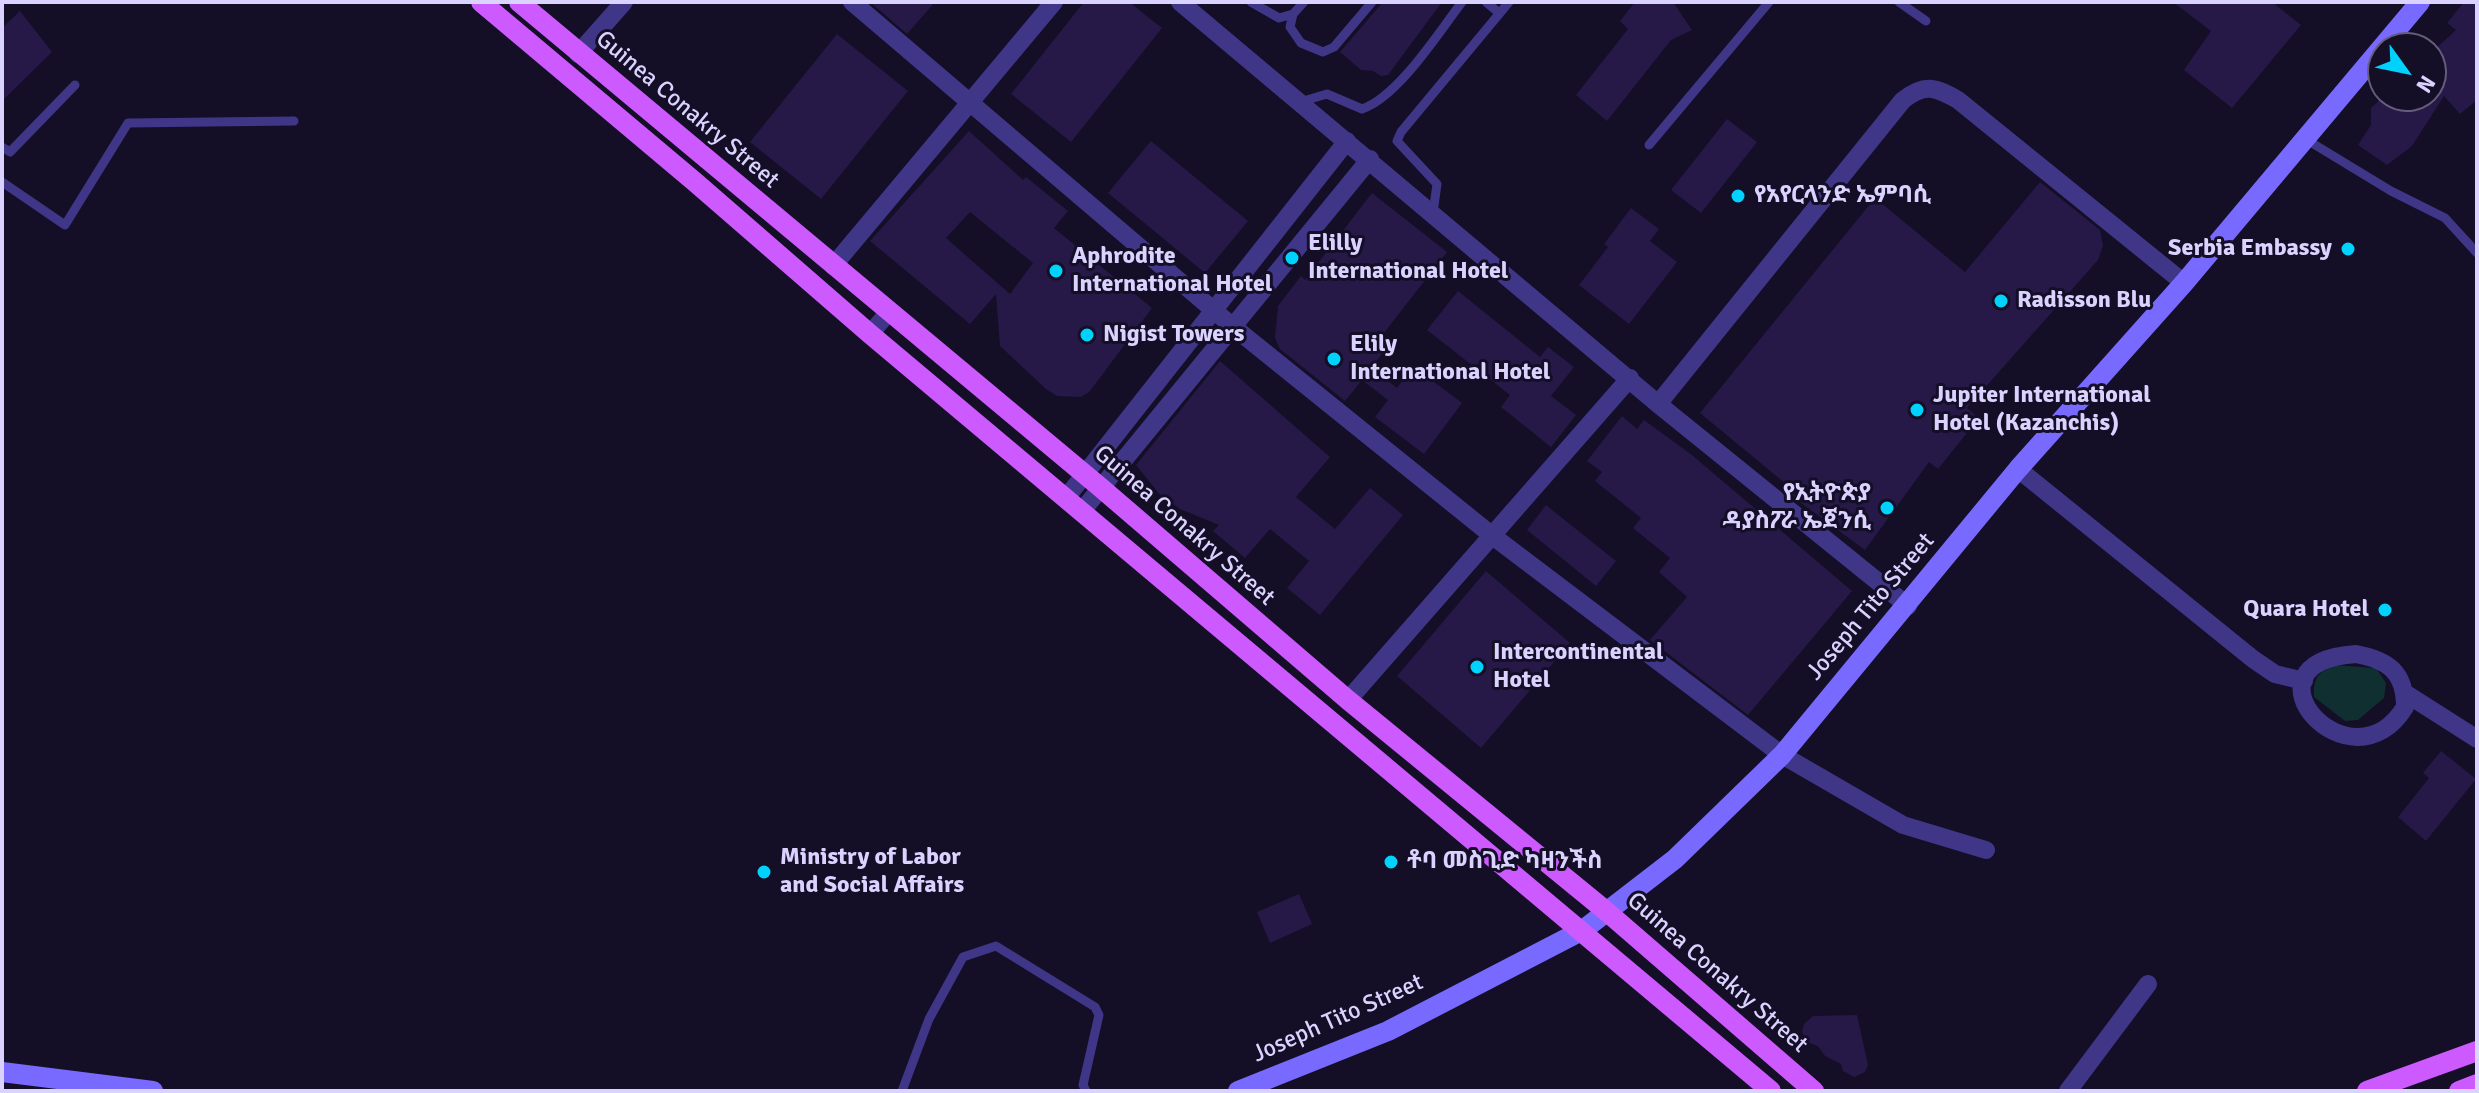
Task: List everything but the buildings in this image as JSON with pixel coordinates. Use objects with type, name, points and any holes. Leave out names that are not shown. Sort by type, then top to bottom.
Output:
[{"type":"main road","name":"Guinea Conakry Street","points":[[481,2],[870,334],[1771,1091]]},
{"type":"main road","name":"Guinea Conakry Street","points":[[519,2],[1093,482],[1348,700],[1606,911],[1814,1091]]},
{"type":"main road","name":"Joseph Tito Street","points":[[1238,1091],[1388,1031],[1583,930],[1675,859],[1782,755],[2018,469],[2184,283],[2420,2]]},
{"type":"main road","points":[[1252,655],[1269,633]]},
{"type":"main road","points":[[2367,1091],[2477,1051]]},
{"type":"main road","points":[[2,1072],[153,1091]]},
{"type":"main road","points":[[2459,1091],[2477,1084]]},
{"type":"street","points":[[578,54],[624,2]]},
{"type":"street","points":[[852,2],[1231,325],[1494,537],[1782,755],[1903,825],[1986,850]]},
{"type":"street","points":[[833,266],[1054,2]]},
{"type":"street","points":[[1180,2],[1658,404],[1908,606]]},
{"type":"street","points":[[1658,404],[1903,100],[1918,88],[1935,87],[1958,100],[2184,283]]},
{"type":"street","points":[[1093,482],[1213,308],[1347,141]]},
{"type":"street","points":[[1074,504],[1231,325],[1370,159]]},
{"type":"street","points":[[870,334],[888,313]]},
{"type":"street","points":[[1348,700],[1494,537],[1630,378]]},
{"type":"street","points":[[2018,469],[2253,659],[2275,674],[2304,681]]},
{"type":"street","points":[[2356,654],[2391,664],[2401,677],[2405,707],[2387,728],[2369,735],[2344,736],[2325,727],[2306,711],[2301,696],[2304,681],[2310,668],[2320,659],[2356,654]]},
{"type":"street","points":[[2405,693],[2477,739]]},
{"type":"street","points":[[2068,1091],[2148,984]]},
{"type":"lane","points":[[1251,2],[1279,18],[1293,14]]},
{"type":"lane","points":[[1304,2],[1293,14],[1290,27],[1301,43],[1323,52],[1334,47],[1372,2]]},
{"type":"lane","points":[[1300,102],[1327,94],[1362,109],[1373,106],[1412,66],[1462,2]]},
{"type":"lane","points":[[1486,2],[1498,12]]},
{"type":"lane","points":[[1433,213],[1437,184],[1397,141],[1509,2]]},
{"type":"lane","points":[[1649,145],[1769,2]]},
{"type":"lane","points":[[1899,2],[1926,21]]},
{"type":"lane","points":[[2,147],[10,152],[75,85]]},
{"type":"lane","points":[[2,182],[65,225],[128,123],[294,121]]},
{"type":"lane","points":[[2307,140],[2391,191],[2445,218],[2477,253]]},
{"type":"lane","points":[[902,1091],[929,1019],[963,957],[996,946],[1095,1007],[1099,1015],[1087,1058],[1083,1085],[1086,1091]]},
{"type":"green space","points":[[2334,665],[2376,668],[2386,683],[2384,698],[2358,720],[2345,721],[2314,697],[2317,677]]},
{"type":"place","name":"የአየርላንድ ኤምባሲ","points":[[1738,196]]},
{"type":"place","name":"Serbia Embassy","points":[[2348,249]]},
{"type":"place","name":"Elilly International Hotel","points":[[1292,258]]},
{"type":"place","name":"Aphrodite International Hotel","points":[[1056,271]]},
{"type":"place","name":"Radisson Blu","points":[[2001,301]]},
{"type":"place","name":"Nigist Towers","points":[[1087,335]]},
{"type":"place","name":"Elily International Hotel","points":[[1334,359]]},
{"type":"place","name":"Jupiter International Hotel (Kazanchis)","points":[[1917,410]]},
{"type":"place","name":"የኢትዮጵያ ዳያስፖራ ኤጀንሲ","points":[[1887,508]]},
{"type":"place","name":"Quara Hotel","points":[[2385,610]]},
{"type":"place","name":"Intercontinental Hotel","points":[[1477,667]]},
{"type":"place","name":"ቶባ መስጊድ ካዛንችስ","points":[[1391,862]]},
{"type":"place","name":"Ministry of Labor and Social Affairs","points":[[764,872]]}]
